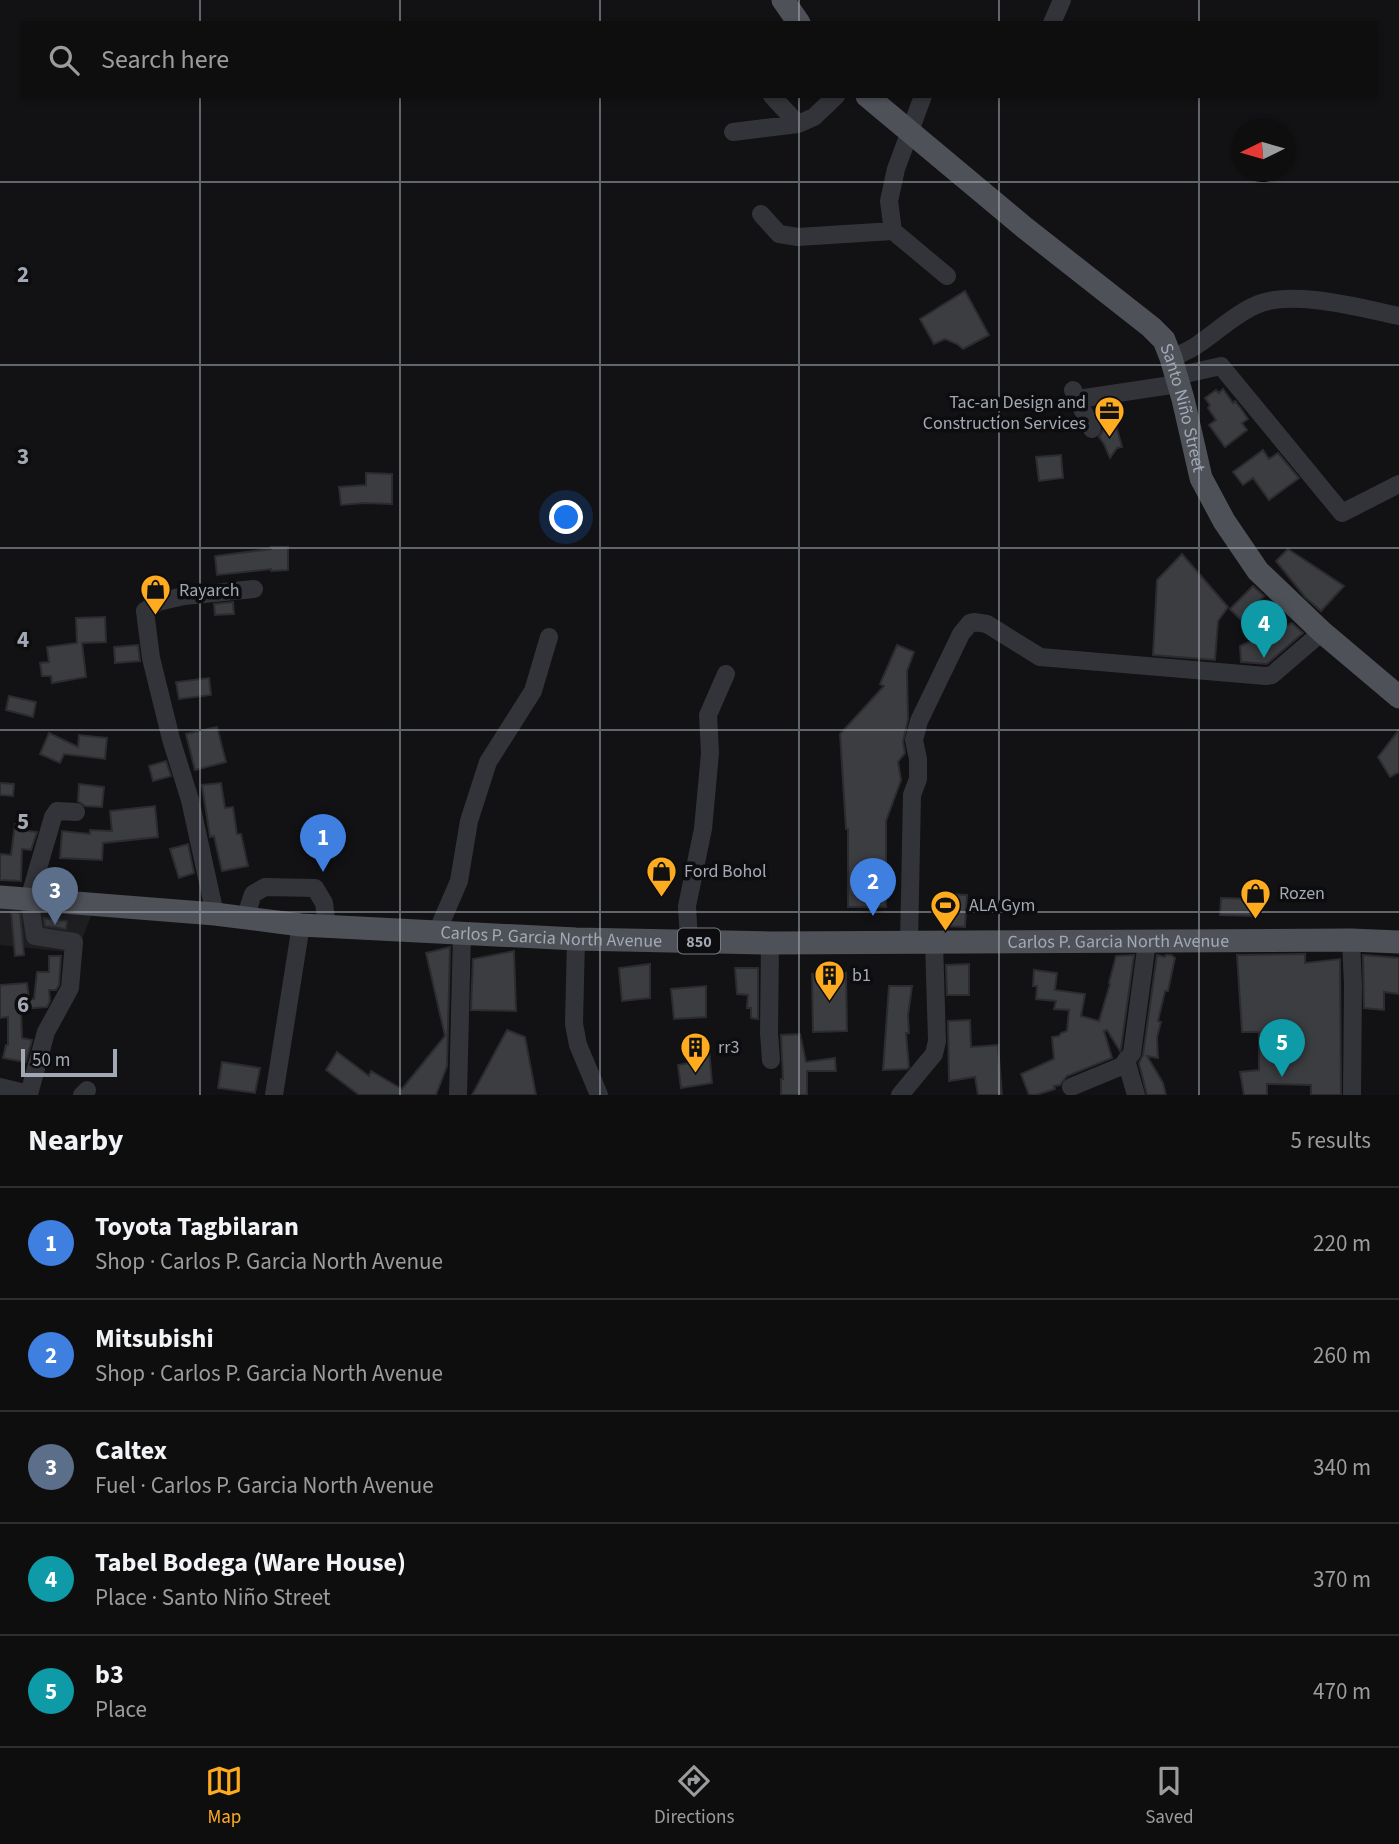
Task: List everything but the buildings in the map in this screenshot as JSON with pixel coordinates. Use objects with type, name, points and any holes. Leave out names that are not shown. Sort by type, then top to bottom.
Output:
[{"type":"main road","points":[[783,0],[798,21]]},
{"type":"main road","name":"Santo Niño Street","points":[[869,98],[1025,228],[1152,327],[1164,340],[1201,478],[1224,521],[1258,571],[1322,632],[1399,697]]},
{"type":"main road","name":"Carlos P. Garcia North Avenue","points":[[0,897],[215,914],[301,925],[576,939],[770,943],[1399,942]]},
{"type":"street","points":[[1053,21],[1062,0]]},
{"type":"street","points":[[774,98],[797,124]]},
{"type":"street","points":[[733,132],[797,124],[814,117],[834,98]]},
{"type":"street","points":[[892,231],[889,201],[896,169],[922,98]]},
{"type":"street","points":[[761,214],[779,234],[798,237],[892,231],[947,276]]},
{"type":"street","points":[[1175,373],[1197,346],[1236,317],[1256,305],[1278,299],[1326,302],[1399,316]]},
{"type":"street","points":[[1092,429],[1075,395],[1221,366],[1342,513],[1399,484]]},
{"type":"street","points":[[215,914],[190,800],[171,739],[151,658],[145,611],[158,602],[184,596],[254,589]]},
{"type":"street","points":[[909,943],[912,795],[918,779],[914,740],[919,721],[961,634],[970,623],[987,624],[1040,657],[1265,676],[1272,675],[1322,632]]},
{"type":"street","points":[[437,932],[458,881],[469,821],[488,762],[533,691],[549,637]]},
{"type":"street","points":[[689,941],[687,906],[703,829],[710,754],[708,715],[726,674]]},
{"type":"street","points":[[2,1090],[29,1094],[46,1032],[70,988],[74,943],[35,936],[29,899],[53,817],[57,811],[76,811]]},
{"type":"street","points":[[249,919],[253,894],[265,887],[314,888],[324,903],[327,926]]},
{"type":"street","points":[[274,1095],[301,925]]},
{"type":"street","points":[[458,1095],[462,934]]},
{"type":"street","points":[[576,939],[573,1024],[578,1045],[598,1095]]},
{"type":"street","points":[[1351,940],[1352,1095]]},
{"type":"street","points":[[900,1095],[934,1054],[937,1041],[934,942]]},
{"type":"street","points":[[1071,1087],[1122,1066],[1132,1053],[1147,942]]},
{"type":"street","points":[[770,943],[771,1060]]},
{"type":"street","points":[[1126,1060],[1136,1095]]},
{"type":"shaded area","points":[[0,901],[94,908],[77,953],[0,945]]},
{"type":"place","name":"Tac-an Design and Construction Services","points":[[1109,439]]},
{"type":"place","name":"Rayarch","points":[[156,617]]},
{"type":"place","name":"Tabel Bodega (Ware House)","points":[[1264,658]]},
{"type":"place","name":"Toyota Tagbilaran","points":[[323,872]]},
{"type":"place","name":"Ford Bohol","points":[[661,898]]},
{"type":"place","name":"Mitsubishi","points":[[873,916]]},
{"type":"place","name":"Rozen","points":[[1256,920]]},
{"type":"place","name":"Caltex","points":[[55,925]]},
{"type":"place","name":"ALA Gym","points":[[946,932]]},
{"type":"place","name":"b1","points":[[829,1002]]},
{"type":"place","name":"rr3","points":[[695,1074]]},
{"type":"place","name":"b3","points":[[1282,1077]]}]
